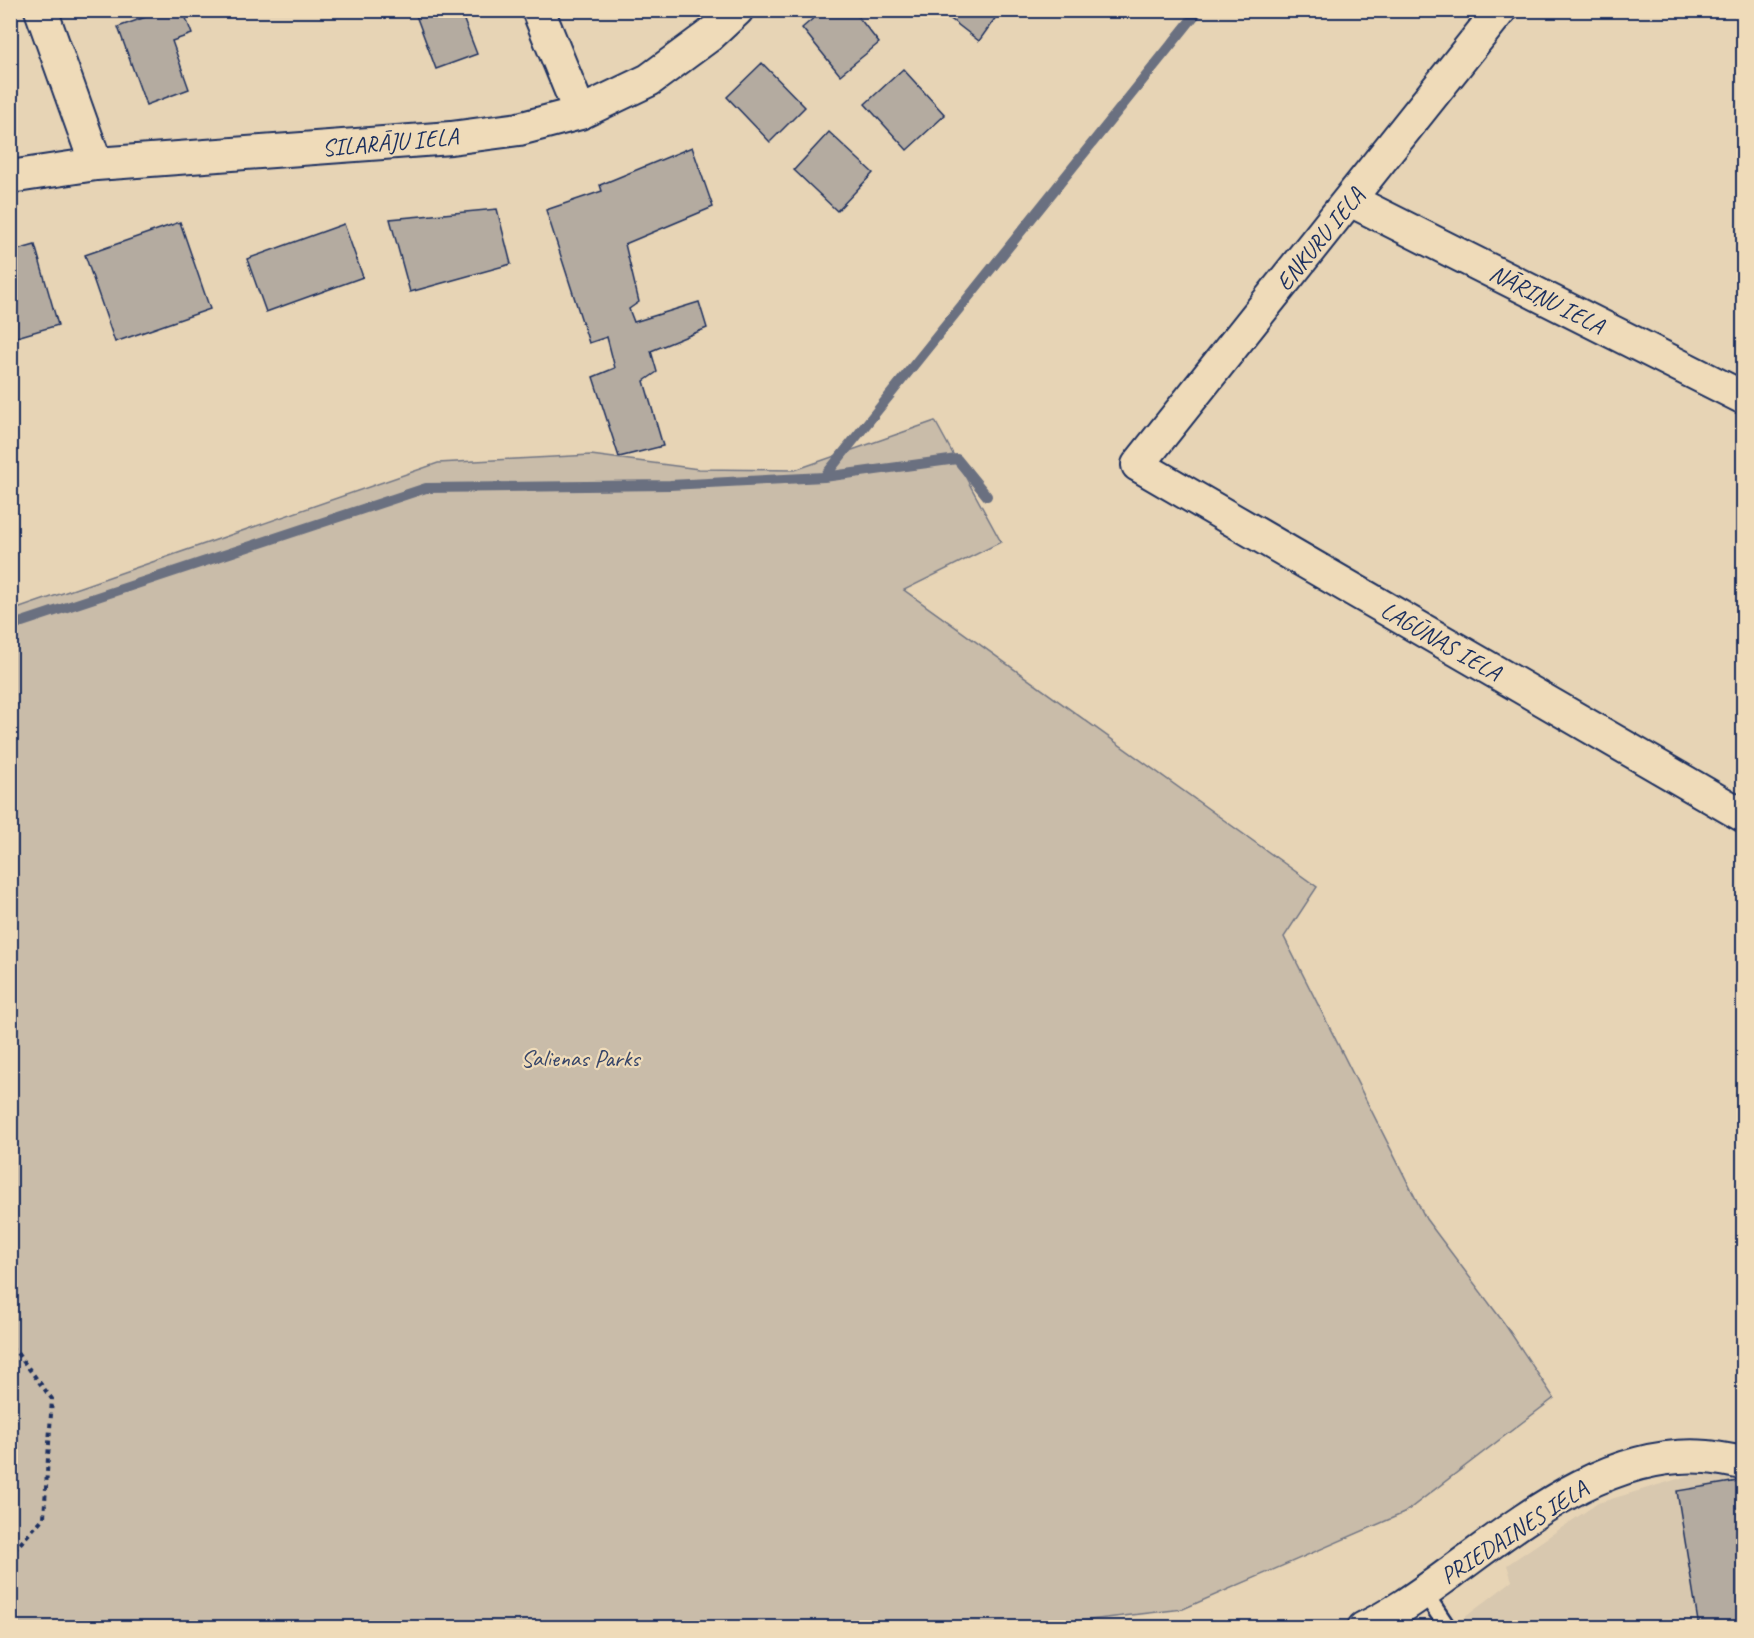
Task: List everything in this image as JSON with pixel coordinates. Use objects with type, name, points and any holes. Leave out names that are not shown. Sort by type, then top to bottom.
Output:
[{"type":"street","points":[[41,10],[96,164]]},
{"type":"street","points":[[538,10],[580,113]]},
{"type":"street","name":"SILARĀJU IELA","points":[[10,177],[96,164],[451,138],[519,129],[580,113],[649,80],[710,35],[737,10]]},
{"type":"street","name":"ENKURU IELA","points":[[1138,465],[1500,10]]},
{"type":"street","name":"NĀRIŅU IELA","points":[[1350,200],[1743,398]]},
{"type":"street","name":"LAGŪNAS IELA","points":[[1138,465],[1743,816]]},
{"type":"street","name":"PRIEDAINES IELA","points":[[1364,1628],[1424,1592],[1566,1493],[1612,1470],[1665,1458],[1707,1457],[1743,1463]]},
{"type":"lane","points":[[1424,1592],[1448,1628]]},
{"type":"path","points":[[10,1348],[17,1353],[52,1399],[44,1517],[10,1555]]},
{"type":"shaded area","points":[[1691,1475],[1743,1478],[1743,1627],[1451,1628],[1512,1581],[1507,1565],[1598,1503]]},
{"type":"green space","name":"Salienas Parks","points":[[935,421],[1001,542],[904,590],[1317,887],[1284,937],[1426,1219],[1504,1323],[1554,1398],[1404,1513],[1183,1609],[1021,1628],[11,1627],[11,611],[438,463],[591,455],[699,469],[795,470]]},
{"type":"building","points":[[165,10],[183,10],[192,34],[172,41],[189,89],[146,105],[118,27]]},
{"type":"building","points":[[414,10],[460,10],[477,54],[436,69]]},
{"type":"building","points":[[823,10],[853,10],[879,43],[840,75],[802,28]]},
{"type":"building","points":[[939,10],[1001,10],[979,41]]},
{"type":"building","points":[[762,63],[805,107],[770,142],[727,97]]},
{"type":"building","points":[[903,69],[945,115],[907,150],[865,104]]},
{"type":"building","points":[[829,132],[873,173],[837,211],[794,170]]},
{"type":"building","points":[[692,147],[713,207],[625,244],[639,302],[629,309],[634,322],[699,302],[707,328],[651,351],[657,372],[644,381],[663,446],[619,457],[593,377],[615,368],[607,337],[589,343],[546,210],[602,191],[600,185]]},
{"type":"building","points":[[497,209],[511,264],[410,292],[390,219]]},
{"type":"building","points":[[180,222],[210,309],[115,342],[85,255]]},
{"type":"building","points":[[344,224],[363,277],[266,312],[247,259]]},
{"type":"building","points":[[35,245],[58,325],[10,339],[10,252]]},
{"type":"building","points":[[1744,1480],[1744,1628],[1699,1628],[1677,1491]]},
{"type":"waterway","points":[[824,477],[1199,10]]},
{"type":"waterway","points":[[10,626],[426,488],[670,485],[824,477],[957,459],[987,496]]}]
